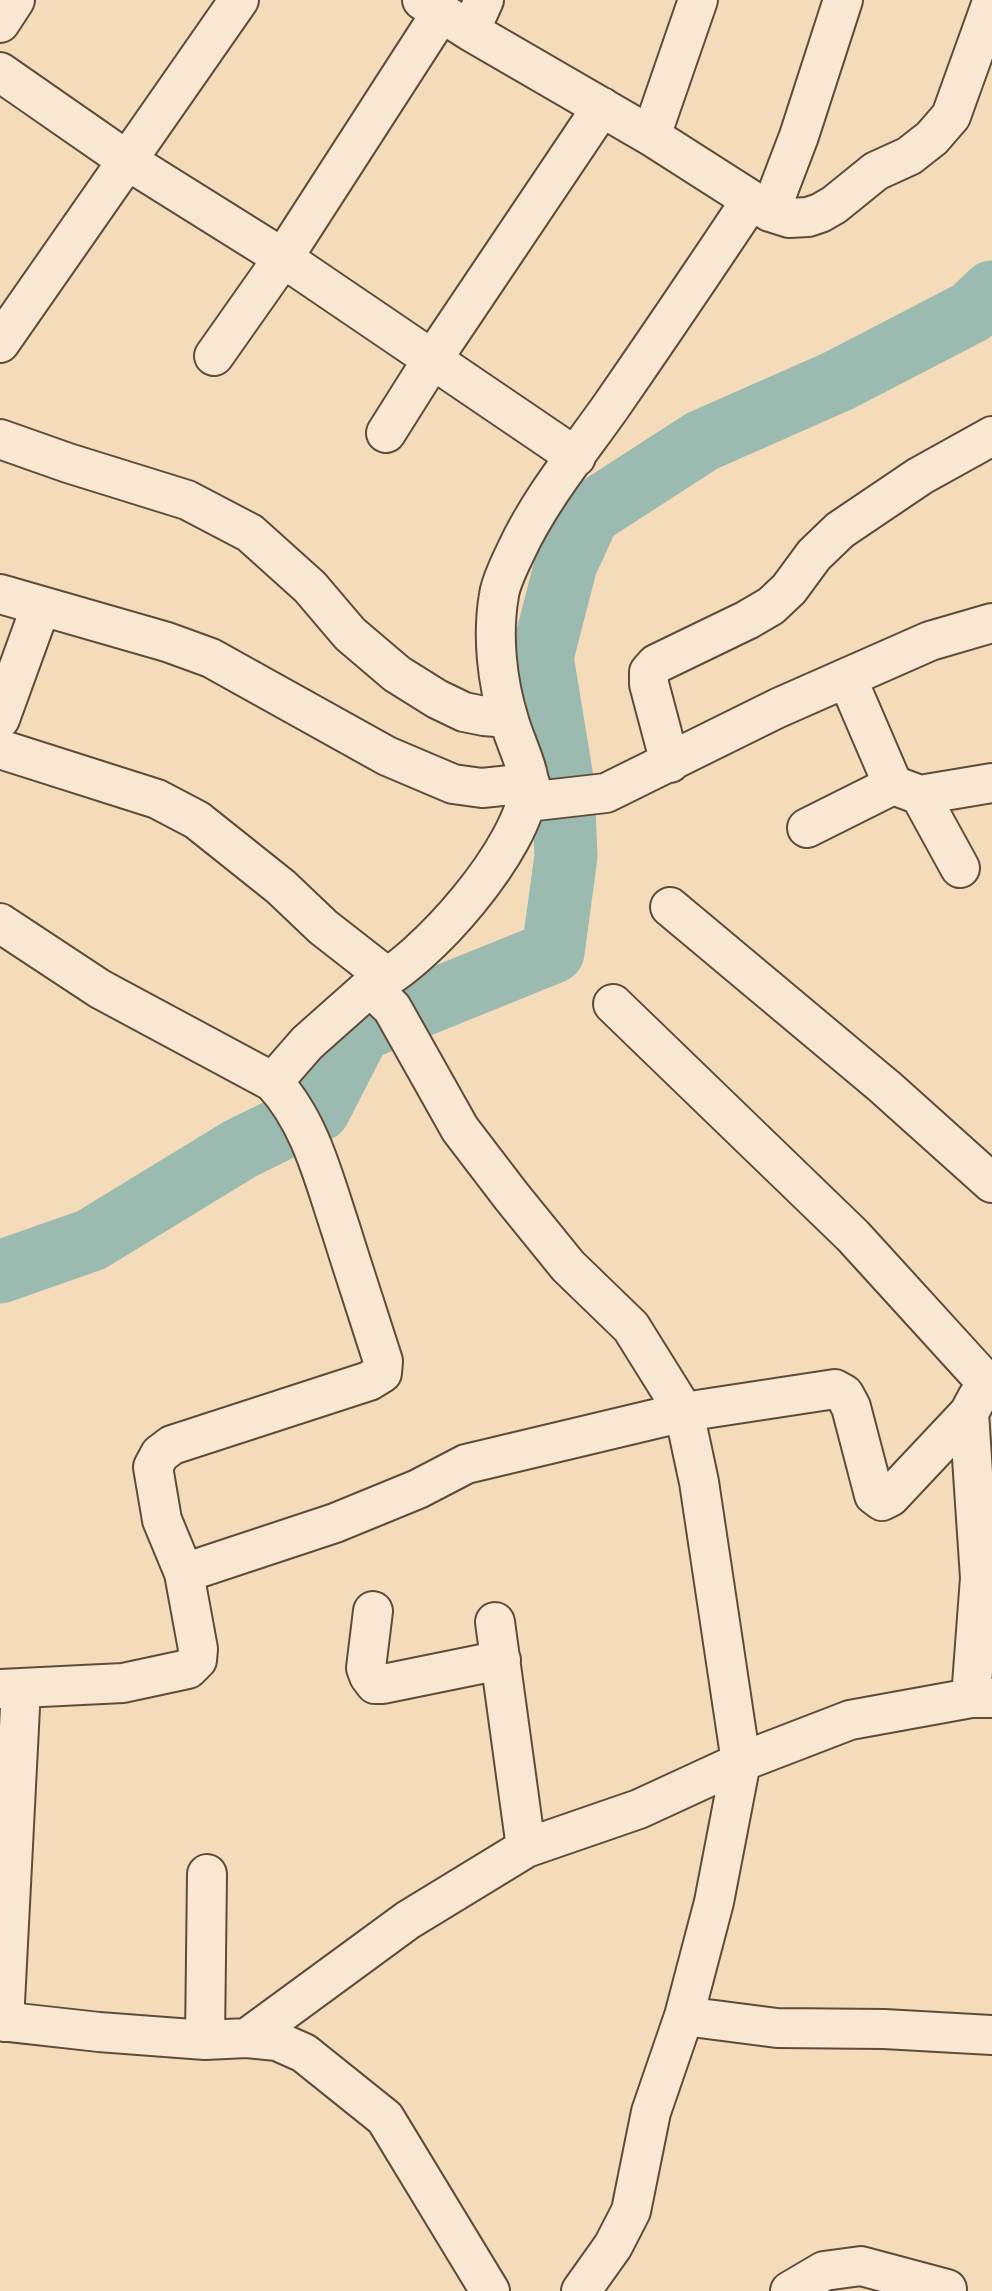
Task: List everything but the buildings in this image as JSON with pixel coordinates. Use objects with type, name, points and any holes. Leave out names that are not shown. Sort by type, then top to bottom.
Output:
[{"type":"street","points":[[0,23],[15,0]]},
{"type":"street","points":[[0,343],[239,0]]},
{"type":"street","points":[[651,136],[698,0]]},
{"type":"street","points":[[284,1096],[307,1043],[389,1002],[430,942],[472,896],[512,835],[534,795],[508,718],[496,651],[499,593],[531,520],[668,324],[760,206],[799,136],[843,0]]},
{"type":"street","points":[[214,356],[454,11],[760,206],[789,218],[820,214],[876,171],[909,156],[932,138],[951,116],[992,2]]},
{"type":"street","points":[[0,72],[128,160],[283,258],[576,457]]},
{"type":"street","points":[[386,433],[602,107]]},
{"type":"street","points":[[670,762],[649,684],[649,672],[656,664],[771,606],[789,589],[814,555],[840,530],[920,477],[992,436]]},
{"type":"street","points":[[0,439],[187,500],[250,533],[310,587],[350,634],[397,674],[464,712],[508,718]]},
{"type":"street","points":[[0,594],[167,642],[211,658],[387,756],[453,784],[534,795],[606,793],[778,708],[930,641],[992,623]]},
{"type":"street","points":[[0,719],[41,606]]},
{"type":"street","points":[[848,678],[906,790],[961,868]]},
{"type":"street","points":[[0,749],[157,799],[197,820],[281,887],[323,927],[389,1002],[460,1129],[568,1266],[631,1327],[684,1412],[699,1482],[741,1762],[714,1902],[684,2016],[652,2112],[631,2211],[613,2246],[581,2291]]},
{"type":"street","points":[[807,828],[906,790],[992,783]]},
{"type":"street","points":[[670,906],[885,1087],[992,1183]]},
{"type":"street","points":[[0,923],[100,989],[284,1096],[317,1157],[383,1361],[382,1373],[369,1381],[172,1445],[160,1454],[153,1467],[162,1520],[184,1573],[198,1650],[197,1660],[188,1669],[122,1683],[10,1688],[2,2022],[205,2040],[247,2038],[277,2041],[304,2053],[385,2118],[490,2291]]},
{"type":"street","points":[[247,2038],[408,1920],[526,1848],[639,1809],[741,1762],[850,1720],[982,1698],[986,1579],[982,1389],[853,1236],[613,1004]]},
{"type":"street","points":[[184,1573],[335,1523],[418,1489],[466,1464],[684,1412],[835,1389],[844,1394],[851,1407],[874,1495],[882,1501],[890,1497],[982,1389]]},
{"type":"street","points":[[373,1611],[366,1668],[375,1684],[500,1660]]},
{"type":"street","points":[[495,1622],[526,1848]]},
{"type":"street","points":[[205,2040],[207,1874]]},
{"type":"street","points":[[684,2016],[777,2028],[884,2029],[992,2035]]},
{"type":"street","points":[[790,2291],[824,2272],[862,2266],[947,2289]]},
{"type":"waterway","points":[[0,1272],[91,1240],[240,1149],[319,1110],[360,1030],[553,952],[566,856],[563,785],[542,657],[566,564],[589,514],[702,441],[838,381],[971,312],[992,292]]}]
